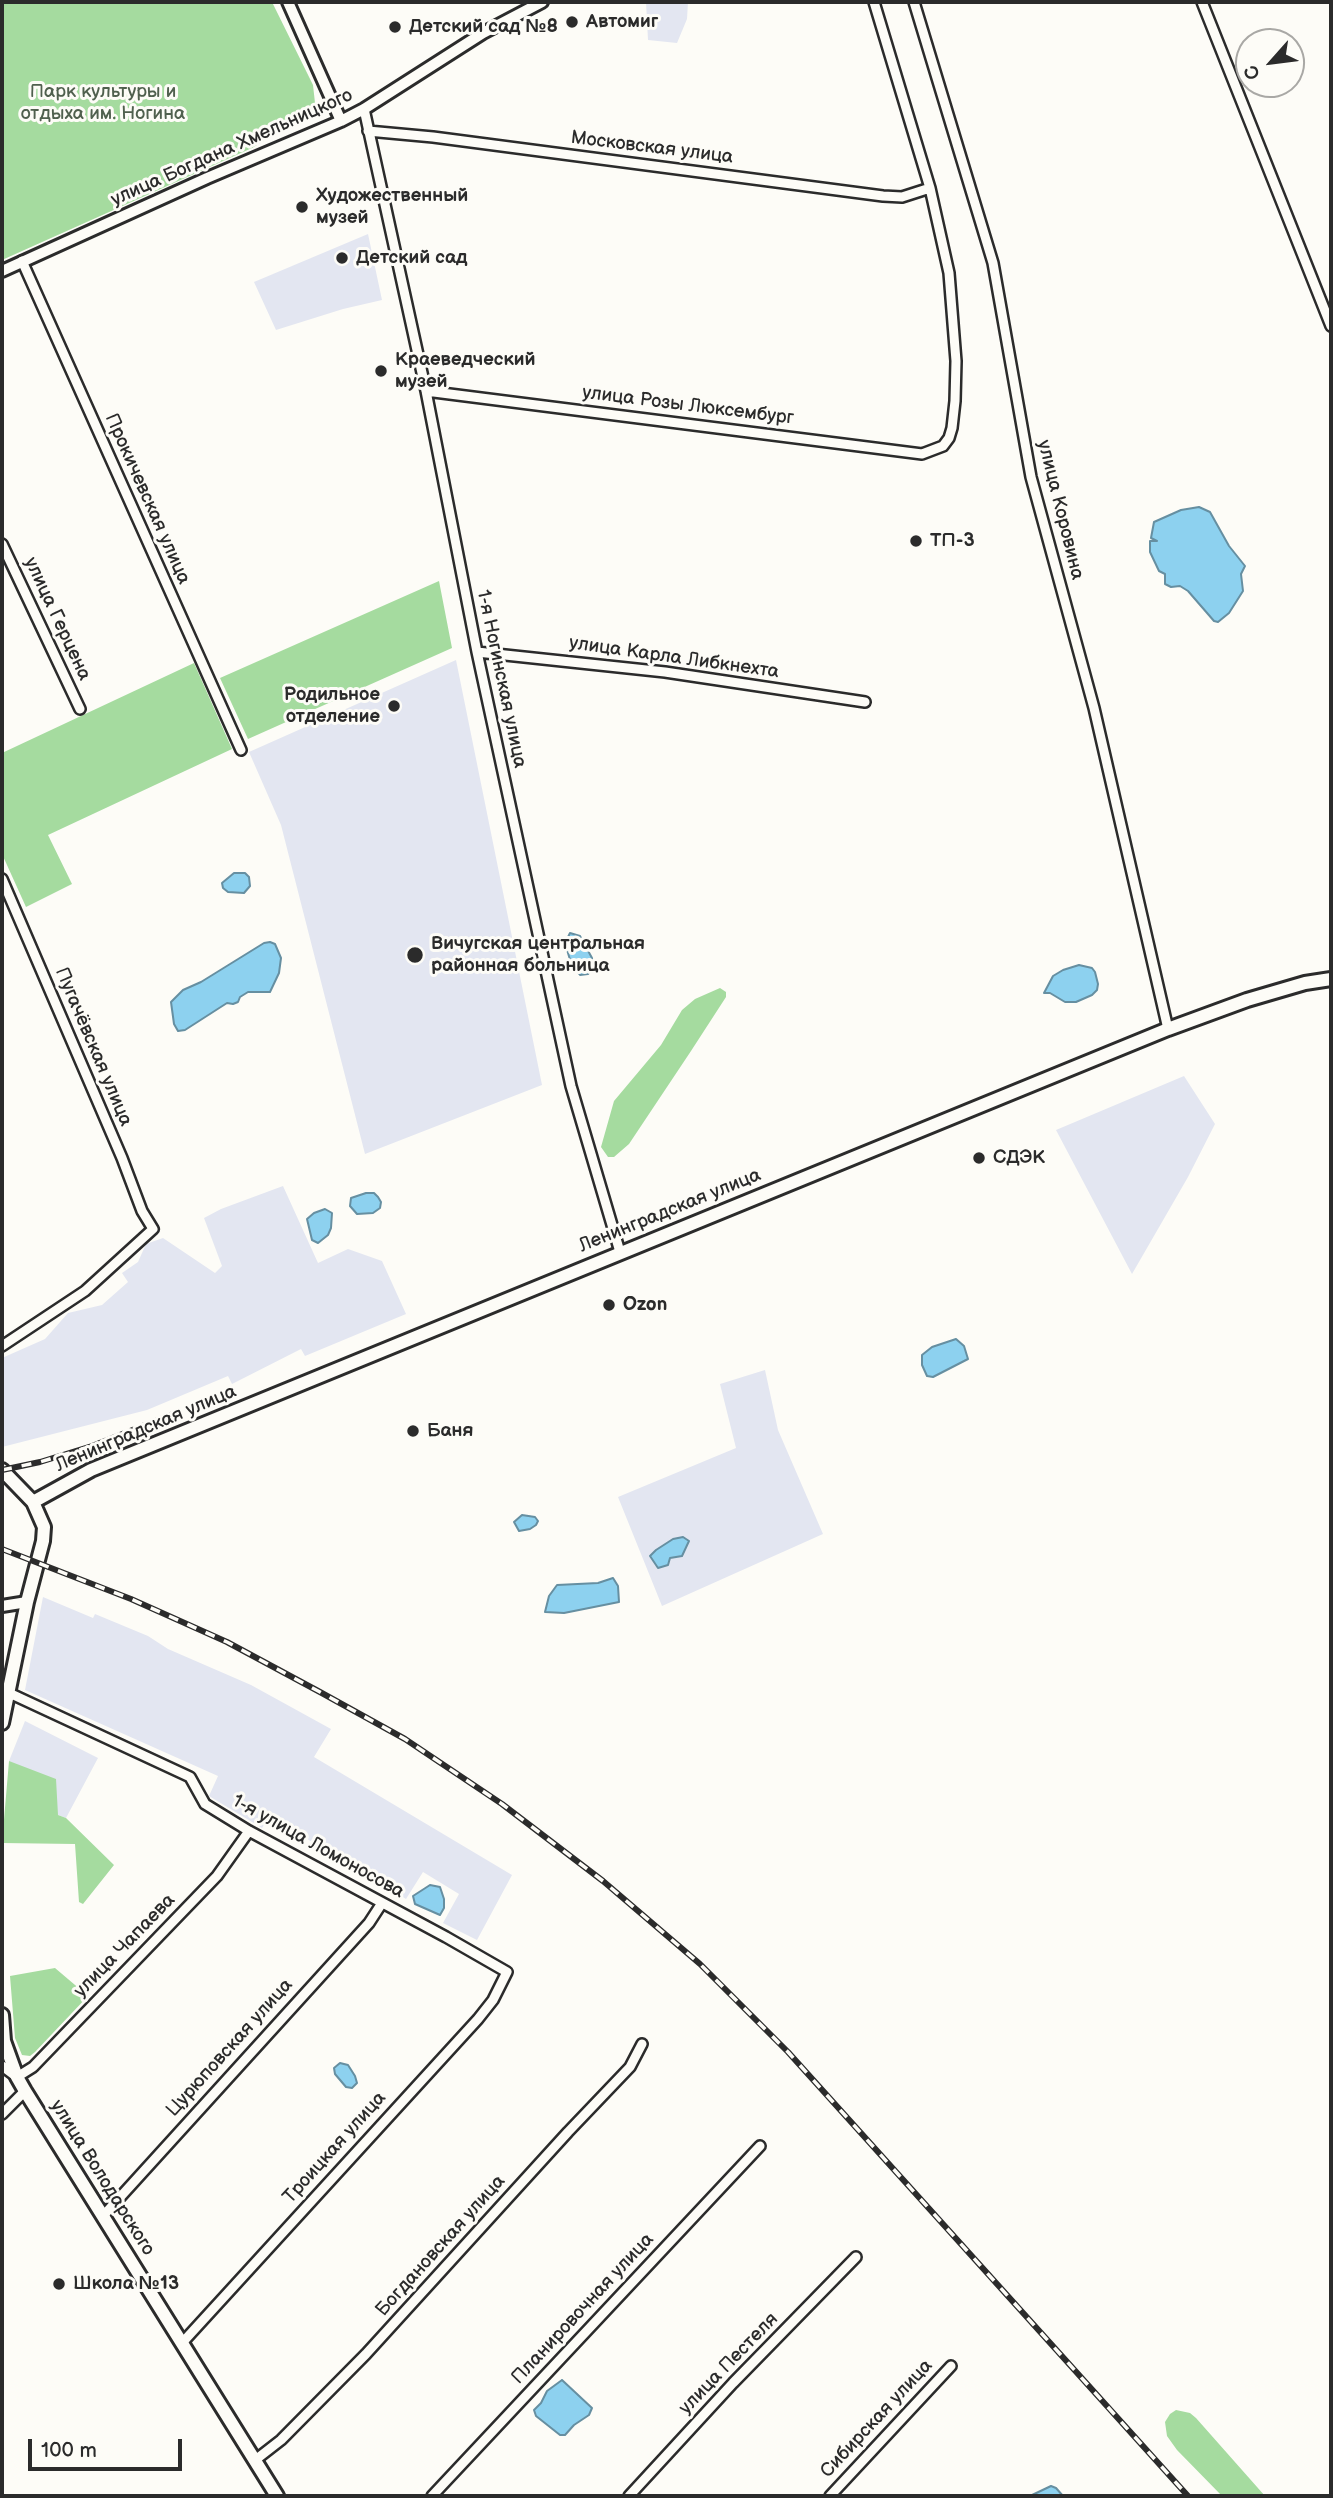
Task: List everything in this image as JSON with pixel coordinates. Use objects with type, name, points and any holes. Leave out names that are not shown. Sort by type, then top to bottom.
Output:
[{"type":"main road","name":"Ленинградская улица","points":[[33,1502],[91,1470],[1168,1029],[1247,1000],[1305,983],[1331,979]]},
{"type":"main road","points":[[2,1470],[33,1502],[44,1527],[2,1723]]},
{"type":"main road","name":"улица Володарского","points":[[2,2015],[4,2041],[25,2091],[277,2496]]},
{"type":"street","points":[[288,2],[341,121]]},
{"type":"street","name":"улица Богдана Хмельницкого","points":[[2,271],[285,143],[341,121],[483,33],[542,2]]},
{"type":"street","points":[[874,2],[930,188]]},
{"type":"street","name":"улица Коровина","points":[[914,2],[993,264],[1031,478],[1094,708],[1168,1029]]},
{"type":"street","points":[[1202,2],[1331,326]]},
{"type":"street","name":"1-я Ногинская улица","points":[[364,109],[426,391],[477,652],[571,1086],[620,1252]]},
{"type":"street","name":"Московская улица","points":[[368,131],[433,137],[883,196],[902,197],[930,188]]},
{"type":"street","name":"улица Розы Люксембург","points":[[426,391],[922,454],[943,446],[953,429],[954,320],[948,273],[930,188]]},
{"type":"street","name":"Прокичевская улица","points":[[22,261],[241,750]]},
{"type":"street","name":"улица Герцена","points":[[2,544],[80,709]]},
{"type":"street","name":"улица Карла Либкнехта","points":[[477,652],[665,672],[865,702]]},
{"type":"street","name":"Пугачёвская улица","points":[[2,879],[142,1210],[153,1229],[85,1291],[2,1346]]},
{"type":"street","points":[[2,1606],[27,1602]]},
{"type":"street","name":"1-я улица Ломоносова","points":[[7,1692],[190,1777],[205,1804],[249,1831],[507,1972]]},
{"type":"street","name":"улица Чапаева","points":[[17,2077],[33,2067],[217,1876],[249,1831]]},
{"type":"street","name":"Цурюповская улица","points":[[103,2216],[369,1923],[382,1903]]},
{"type":"street","name":"Троицкая улица","points":[[182,2343],[478,2019],[493,2000],[507,1972]]},
{"type":"street","name":"Богдановская улица","points":[[254,2461],[281,2440],[366,2354],[630,2067],[642,2044]]},
{"type":"street","points":[[2,2066],[17,2077]]},
{"type":"street","points":[[2,2114],[25,2091]]},
{"type":"street","name":"Планировочная улица","points":[[432,2496],[760,2146]]},
{"type":"street","name":"улица Пестеля","points":[[629,2496],[733,2383],[856,2257]]},
{"type":"street","name":"Сибирская улица","points":[[830,2496],[951,2367]]},
{"type":"shaded area","points":[[646,2],[688,2],[687,19],[677,43],[648,40]]},
{"type":"shaded area","name":"Детский сад","points":[[368,234],[382,300],[276,330],[254,282]]},
{"type":"shaded area","name":"Вичугская центральная районная больница","points":[[456,660],[542,1085],[365,1154],[281,825],[249,752]]},
{"type":"shaded area","points":[[1184,1076],[1215,1124],[1132,1274],[1056,1130]]},
{"type":"shaded area","points":[[283,1186],[318,1263],[348,1249],[382,1261],[406,1314],[305,1356],[301,1349],[232,1384],[228,1376],[147,1410],[2,1447],[2,1358],[45,1339],[68,1313],[102,1305],[128,1282],[122,1273],[138,1262],[146,1244],[163,1238],[215,1273],[222,1266],[204,1218]]},
{"type":"shaded area","points":[[765,1370],[778,1430],[823,1534],[662,1606],[618,1497],[736,1448],[720,1384]]},
{"type":"shaded area","points":[[43,1597],[93,1618],[95,1614],[148,1636],[168,1649],[251,1685],[331,1729],[314,1757],[512,1875],[477,1940],[443,1923],[459,1894],[423,1872],[406,1899],[294,1831],[290,1836],[266,1822],[262,1828],[209,1796],[218,1776],[25,1690]]},
{"type":"shaded area","points":[[25,1721],[98,1758],[66,1818],[58,1815],[9,1761]]},
{"type":"green space","name":"Парк культуры и отдыха им. Ногина","points":[[2,2],[272,2],[313,85],[315,103],[302,118],[252,148],[2,260]]},
{"type":"green space","points":[[439,581],[452,648],[248,739],[220,678]]},
{"type":"green space","points":[[194,663],[232,749],[48,835],[72,884],[26,907],[2,854],[2,753]]},
{"type":"green space","points":[[720,988],[726,992],[726,997],[691,1051],[629,1144],[614,1157],[608,1157],[601,1147],[614,1101],[661,1045],[682,1010],[695,999]]},
{"type":"green space","points":[[9,1761],[56,1779],[58,1815],[66,1818],[114,1865],[83,1904],[79,1902],[75,1844],[2,1843]]},
{"type":"green space","points":[[55,1968],[88,1996],[35,2052],[30,2056],[22,2055],[15,2038],[10,1976]]},
{"type":"green space","points":[[1176,2410],[1190,2413],[1196,2418],[1265,2496],[1222,2496],[1167,2436],[1165,2422]]},
{"type":"water","points":[[1199,507],[1210,512],[1229,546],[1245,566],[1241,574],[1243,591],[1229,613],[1218,622],[1214,621],[1188,591],[1180,586],[1171,587],[1165,584],[1165,574],[1159,571],[1150,552],[1150,541],[1157,541],[1151,538],[1154,522],[1181,510]]},
{"type":"water","points":[[234,873],[245,873],[249,877],[250,886],[244,893],[228,892],[223,888],[222,883]]},
{"type":"water","points":[[570,933],[580,936],[592,958],[593,968],[588,974],[580,975],[571,963],[565,943]]},
{"type":"water","points":[[270,942],[275,944],[281,958],[279,973],[270,992],[248,992],[240,997],[238,1002],[227,1003],[185,1030],[178,1031],[174,1024],[171,1002],[183,990]]},
{"type":"water","points":[[1079,965],[1092,968],[1095,972],[1098,984],[1092,995],[1076,1002],[1065,1002],[1050,993],[1044,993],[1053,976]]},
{"type":"water","points":[[374,1193],[378,1197],[380,1208],[373,1213],[357,1214],[350,1206],[351,1198]]},
{"type":"water","points":[[325,1209],[332,1213],[331,1228],[328,1235],[318,1243],[312,1240],[307,1219]]},
{"type":"water","points":[[956,1339],[964,1346],[968,1359],[933,1377],[927,1376],[922,1365],[922,1355],[932,1347]]},
{"type":"water","points":[[522,1515],[535,1517],[538,1521],[536,1525],[519,1531],[514,1522]]},
{"type":"water","points":[[683,1537],[689,1541],[682,1556],[670,1558],[668,1565],[658,1568],[650,1556],[673,1539]]},
{"type":"water","points":[[613,1578],[618,1586],[619,1602],[564,1613],[545,1612],[549,1596],[557,1585],[598,1583]]},
{"type":"water","points":[[430,1885],[440,1887],[444,1899],[444,1908],[440,1915],[415,1904],[413,1896]]},
{"type":"water","points":[[340,2063],[348,2065],[355,2076],[357,2083],[352,2088],[346,2087],[335,2074],[334,2068]]},
{"type":"water","points":[[562,2380],[592,2408],[589,2415],[565,2435],[560,2435],[536,2416],[534,2410],[547,2391]]},
{"type":"water","points":[[1051,2486],[1063,2496],[1030,2496]]},
{"type":"railway","points":[[2,1470],[92,1446],[173,1414]]},
{"type":"railway","points":[[2,1549],[131,1599],[227,1642],[320,1692],[405,1739],[502,1804],[603,1881],[700,1964],[788,2052],[1188,2496]]},
{"type":"place","name":"Автомиг","points":[[572,22]]},
{"type":"place","name":"Детский сад №8","points":[[395,27]]},
{"type":"place","name":"Художественный музей","points":[[302,207]]},
{"type":"place","name":"Детский сад","points":[[342,258]]},
{"type":"place","name":"Краеведческий музей","points":[[381,371]]},
{"type":"place","name":"ТП-3","points":[[916,541]]},
{"type":"place","name":"Родильное отделение","points":[[394,706]]},
{"type":"place","name":"Вичугская центральная районная больница","points":[[415,955]]},
{"type":"place","name":"СДЭК","points":[[979,1158]]},
{"type":"place","name":"Ozon","points":[[609,1305]]},
{"type":"place","name":"Баня","points":[[413,1431]]},
{"type":"place","name":"Школа №13","points":[[59,2284]]}]
